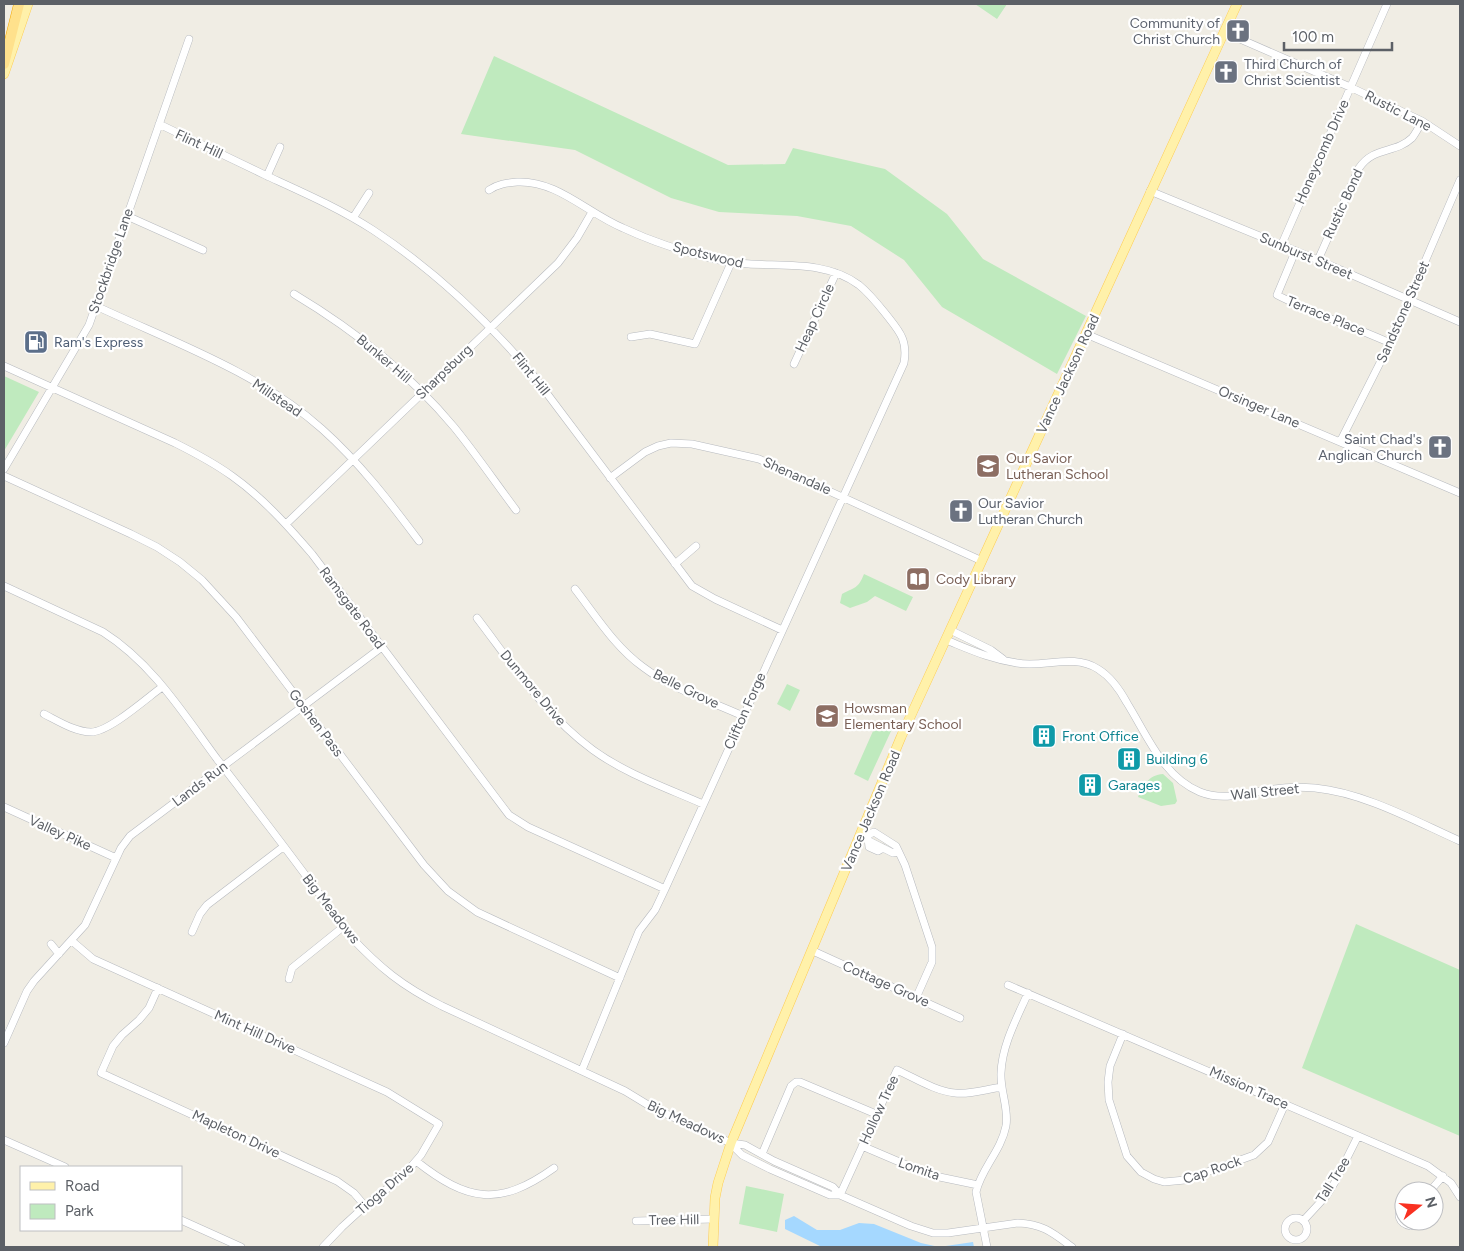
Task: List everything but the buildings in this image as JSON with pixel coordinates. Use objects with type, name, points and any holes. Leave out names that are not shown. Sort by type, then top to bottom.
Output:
[{"type":"highway","points":[[4,64],[19,4]]},
{"type":"main road","points":[[4,74],[28,4]]},
{"type":"main road","name":"Vance Jackson Road","points":[[713,1247],[713,1219],[718,1183],[731,1143],[812,951],[866,836],[901,737],[1236,4]]},
{"type":"street","name":"Honeycomb Drive","points":[[1281,246],[1387,4]]},
{"type":"street","name":"Rustic Lane","points":[[1224,32],[1422,121],[1460,146]]},
{"type":"street","name":"Stockbridge Lane","points":[[4,469],[85,332],[96,306],[189,39]]},
{"type":"street","name":"Rustic Bond","points":[[1318,260],[1364,160],[1379,152],[1395,148],[1411,139],[1422,121]]},
{"type":"street","name":"Flint Hill","points":[[159,124],[298,189],[353,218],[426,268],[470,307],[533,375],[692,586],[704,594],[782,630]]},
{"type":"street","points":[[267,176],[280,147]]},
{"type":"street","name":"Sandstone Street","points":[[1340,442],[1390,343],[1460,180]]},
{"type":"street","name":"Spotswood","points":[[489,190],[503,183],[535,182],[556,190],[623,229],[660,242],[731,263],[765,266],[811,266],[836,273],[850,279],[867,291],[899,330],[906,350]]},
{"type":"street","name":"Sunburst Street","points":[[1150,191],[1318,260],[1460,322]]},
{"type":"street","points":[[353,218],[369,193]]},
{"type":"street","name":"Sharpsburg","points":[[286,524],[558,263],[577,238],[592,212]]},
{"type":"street","points":[[127,216],[204,250]]},
{"type":"street","name":"Terrace Place","points":[[1295,252],[1277,295],[1309,311],[1344,323],[1390,343]]},
{"type":"street","points":[[631,337],[650,334],[695,344],[731,263]]},
{"type":"street","name":"Heap Circle","points":[[794,364],[836,273]]},
{"type":"street","name":"Bunker Hill","points":[[294,294],[331,316],[378,351],[422,393],[454,428],[516,510]]},
{"type":"street","name":"Millstead","points":[[96,306],[222,364],[258,384],[320,428],[353,459],[377,486],[419,541]]},
{"type":"street","name":"Orsinger Lane","points":[[1086,334],[1460,493]]},
{"type":"street","name":"Clifton Forge","points":[[582,1070],[639,931],[655,910],[665,889],[904,363],[906,350]]},
{"type":"street","name":"Ramsgate Road","points":[[4,366],[200,456],[232,476],[264,501],[312,554],[509,815],[528,827],[665,889]]},
{"type":"street","name":"Shenandale","points":[[610,478],[652,448],[672,443],[685,443],[759,459],[982,561]]},
{"type":"street","name":"Goshen Pass","points":[[4,476],[132,534],[180,562],[222,600],[424,866],[448,892],[477,912],[620,978]]},
{"type":"street","points":[[675,564],[696,546]]},
{"type":"street","name":"Big Meadows","points":[[4,586],[103,632],[145,665],[344,927],[370,958],[393,978],[417,993],[582,1070],[625,1091],[653,1108],[731,1143],[746,1145],[774,1161],[833,1187],[840,1195]]},
{"type":"street","name":"Belle Grove","points":[[575,589],[617,644],[643,667],[673,684],[743,716]]},
{"type":"street","name":"Dunmore Drive","points":[[477,618],[553,715],[573,734],[594,751],[618,765],[703,804]]},
{"type":"street","name":"Wall Street","points":[[950,630],[991,650],[1003,659],[1016,663],[1028,664],[1060,661],[1075,662],[1098,668],[1109,677],[1121,692],[1167,768],[1178,779],[1199,792],[1214,796],[1230,797],[1275,789],[1296,788],[1337,792],[1368,801],[1460,841]]},
{"type":"street","name":"Wall Street","points":[[946,640],[994,660],[1003,659]]},
{"type":"street","name":"Lands Run","points":[[4,1042],[27,991],[43,970],[72,941],[91,915],[116,858],[130,836],[382,648]]},
{"type":"street","points":[[44,714],[76,729],[90,732],[100,731],[110,726],[162,687]]},
{"type":"street","name":"Valley Pike","points":[[4,807],[116,858]]},
{"type":"street","points":[[898,852],[893,853],[883,848],[878,851],[869,847],[866,836],[874,832],[896,846],[905,864],[932,947],[932,962],[916,998]]},
{"type":"street","points":[[192,932],[200,914],[207,905],[283,847]]},
{"type":"street","points":[[289,979],[292,968],[344,927]]},
{"type":"street","name":"Mint Hill Drive","points":[[72,941],[94,959],[387,1092],[439,1124]]},
{"type":"street","points":[[51,944],[59,954]]},
{"type":"street","name":"Cottage Grove","points":[[812,951],[960,1018]]},
{"type":"street","name":"Mission Trace","points":[[1008,985],[1428,1166],[1451,1183],[1460,1197]]},
{"type":"street","name":"Mapleton Drive","points":[[158,988],[149,1008],[140,1020],[122,1035],[113,1046],[101,1072],[337,1181],[354,1194],[365,1206]]},
{"type":"street","points":[[987,1247],[976,1192],[996,1154],[1004,1132],[1006,1117],[1001,1074],[1003,1056],[1028,993]]},
{"type":"street","name":"Cap Rock","points":[[1123,1034],[1110,1066],[1108,1082],[1109,1100],[1127,1156],[1140,1172],[1154,1179],[1164,1182],[1185,1180],[1254,1155],[1268,1142],[1285,1104]]},
{"type":"street","name":"Hollow Tree","points":[[840,1195],[897,1070],[945,1091],[956,1093],[1002,1087]]},
{"type":"street","points":[[762,1154],[791,1086],[796,1082],[876,1114]]},
{"type":"street","name":"Tioga Drive","points":[[323,1247],[342,1227],[365,1206],[398,1181],[416,1162],[439,1124]]},
{"type":"street","name":"Tall Tree","points":[[1303,1220],[1331,1188],[1358,1136]]},
{"type":"street","points":[[4,1140],[62,1166]]},
{"type":"street","name":"Big Meadows","points":[[731,1143],[742,1155],[770,1170],[830,1195],[840,1195],[925,1232],[948,1233],[1018,1223],[1038,1225],[1072,1247]]},
{"type":"street","name":"Lomita","points":[[862,1146],[930,1175],[978,1185]]},
{"type":"street","points":[[416,1162],[438,1178],[455,1187],[493,1195],[513,1192],[554,1168]]},
{"type":"street","points":[[1439,1181],[1443,1176]]},
{"type":"street","name":"Tree Hill","points":[[636,1221],[713,1219]]},
{"type":"street","points":[[182,1220],[241,1247]]},
{"type":"green space","points":[[975,4],[1007,4],[997,19]]},
{"type":"green space","points":[[494,56],[728,165],[785,164],[793,148],[885,169],[947,214],[983,259],[1086,316],[1057,374],[942,307],[904,260],[851,226],[797,216],[719,212],[671,198],[575,150],[461,134]]},
{"type":"green space","points":[[4,376],[39,392],[4,451]]},
{"type":"green space","points":[[864,574],[913,597],[906,611],[875,596],[867,602],[850,608],[840,603],[842,594],[858,585]]},
{"type":"green space","points":[[787,684],[800,690],[790,711],[777,704]]},
{"type":"green space","points":[[877,722],[892,729],[868,781],[854,774]]},
{"type":"green space","points":[[1163,774],[1173,783],[1177,801],[1175,804],[1161,806],[1138,797],[1147,781],[1154,776]]},
{"type":"green space","points":[[1356,924],[1460,970],[1460,1136],[1302,1068]]},
{"type":"green space","points":[[746,1186],[784,1194],[777,1232],[739,1224]]},
{"type":"water","points":[[794,1216],[817,1230],[840,1230],[859,1223],[874,1224],[921,1243],[939,1247],[822,1247],[785,1229],[785,1220]]},
{"type":"water","points":[[973,1242],[974,1247],[939,1247]]},
{"type":"place","name":"Community of Christ Church","points":[[1238,31]]},
{"type":"place","name":"Third Church of Christ Scientist","points":[[1226,72]]},
{"type":"place","name":"Ram's Express","points":[[36,342]]},
{"type":"place","name":"Saint Chad's Anglican Church","points":[[1440,447]]},
{"type":"place","name":"Our Savior Lutheran School","points":[[988,466]]},
{"type":"place","name":"Our Savior Lutheran Church","points":[[961,511]]},
{"type":"place","name":"Cody Library","points":[[918,579]]},
{"type":"place","name":"Howsman Elementary School","points":[[827,716]]},
{"type":"place","name":"Front Office","points":[[1044,736]]},
{"type":"place","name":"Building 6","points":[[1129,759]]},
{"type":"place","name":"Garages","points":[[1090,785]]}]
